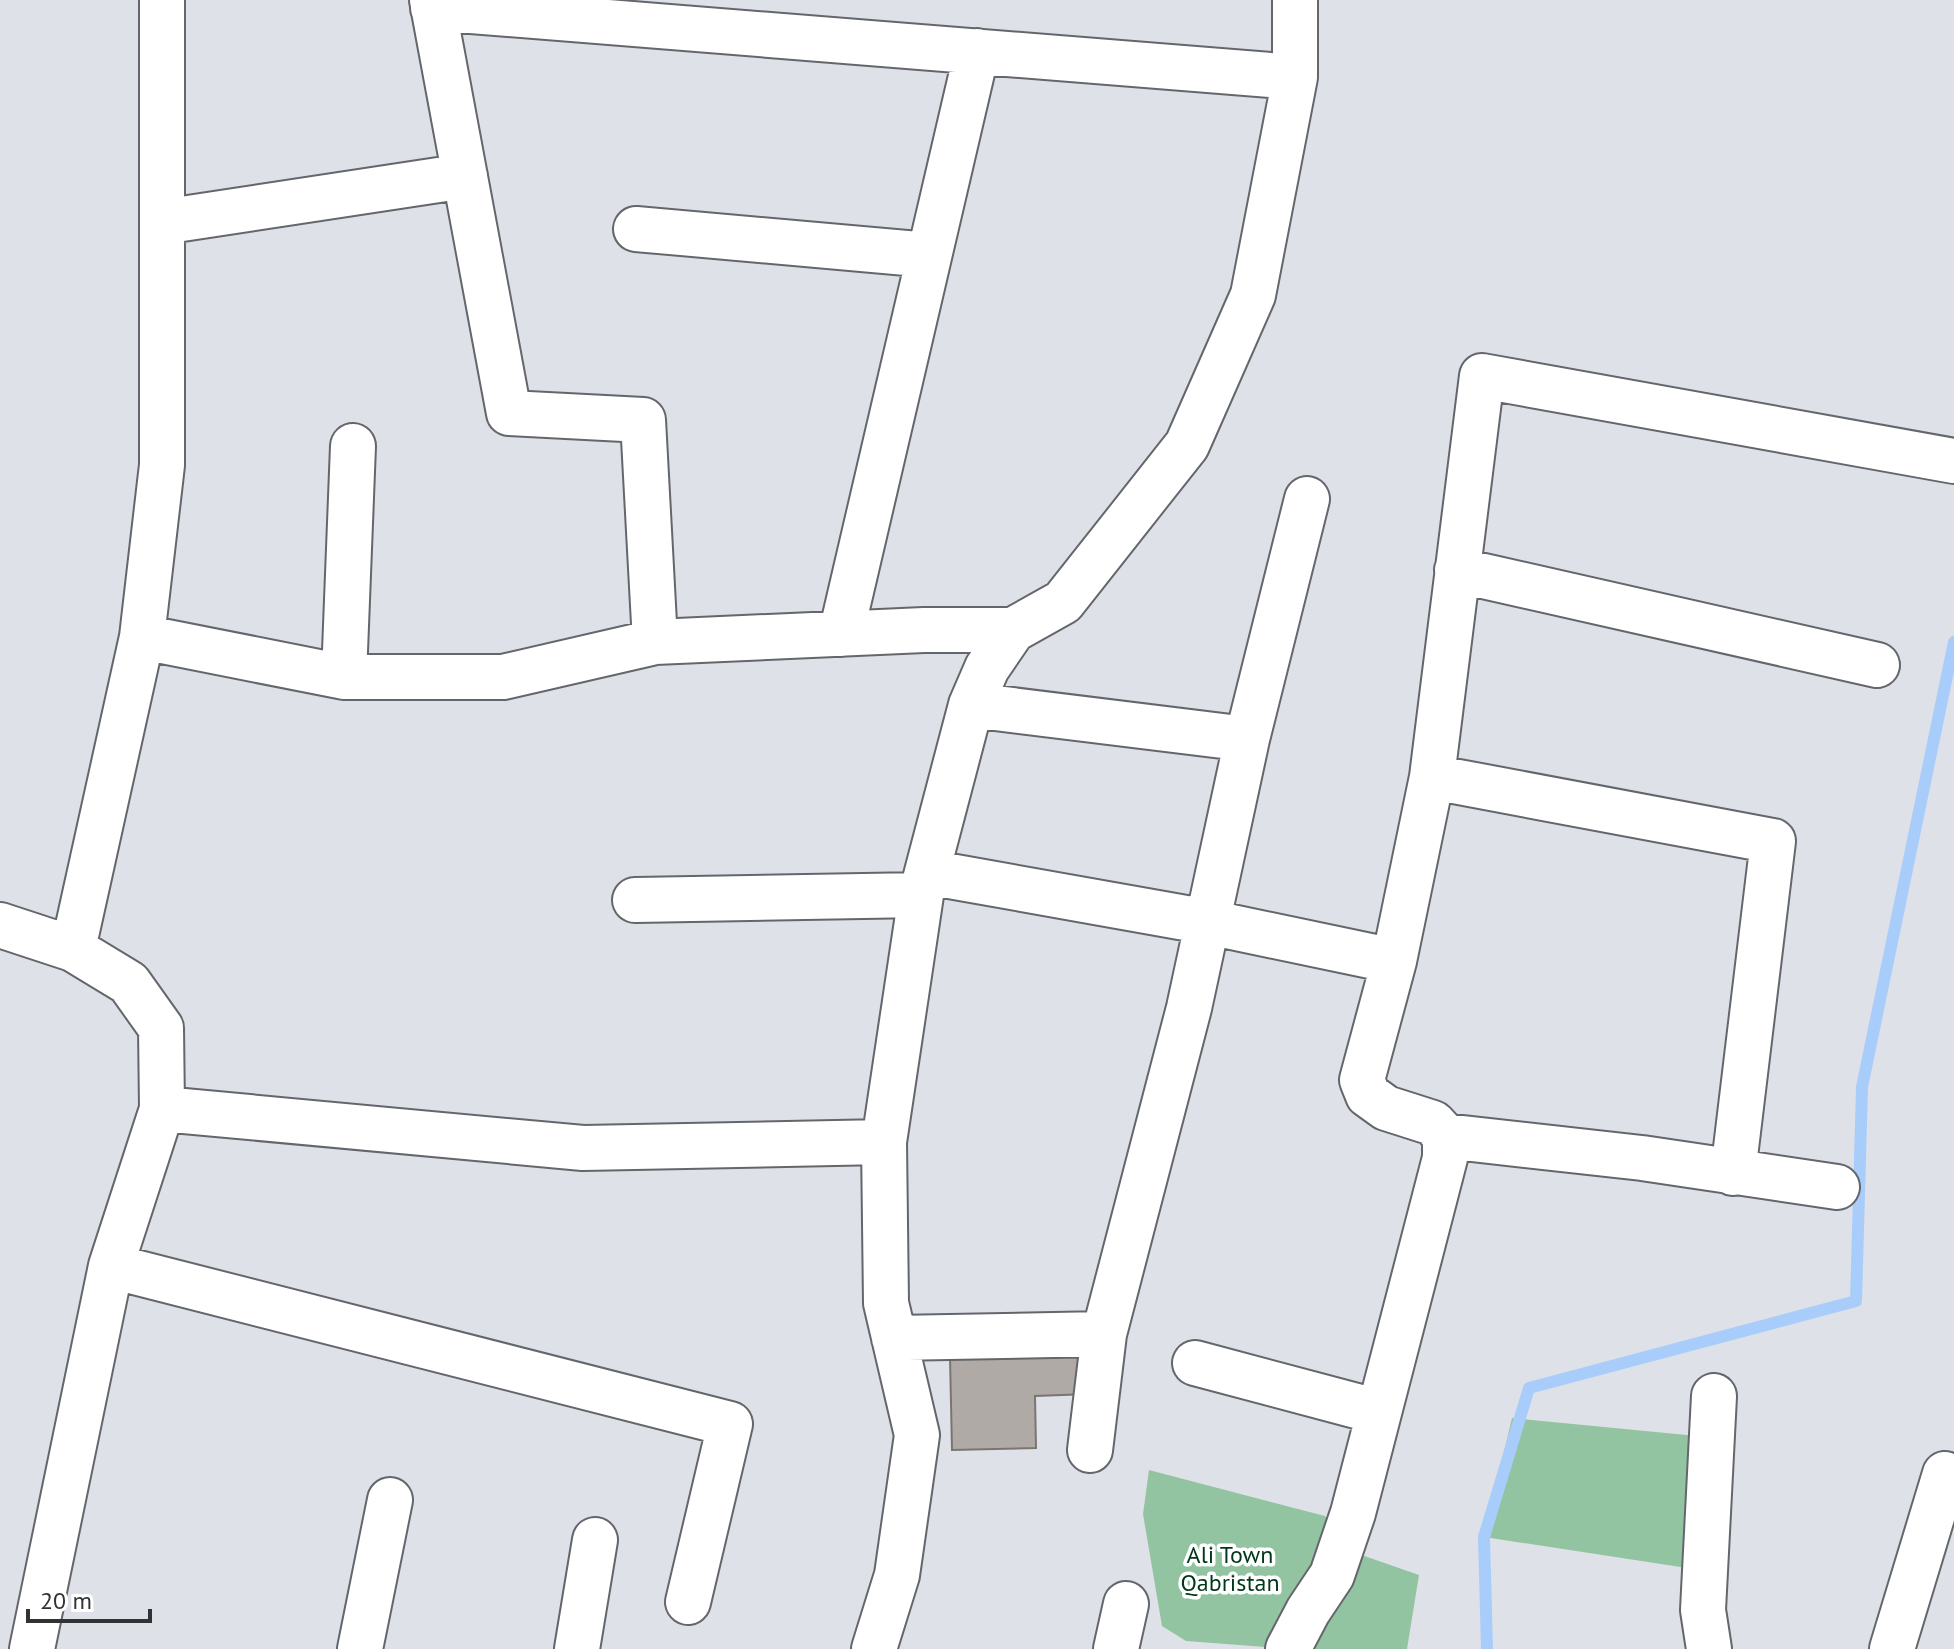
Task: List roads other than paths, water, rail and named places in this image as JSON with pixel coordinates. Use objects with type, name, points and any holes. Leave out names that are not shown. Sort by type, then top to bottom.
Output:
[{"type":"street","points":[[73,949],[142,637],[162,465],[162,0]]},
{"type":"street","points":[[874,1649],[897,1575],[917,1435],[886,1303],[884,1142],[924,884],[971,705],[987,668],[1013,630],[1063,602],[1187,445],[1253,295],[1295,77],[1295,0]]},
{"type":"street","points":[[655,642],[643,420],[509,413],[433,4],[1295,77]]},
{"type":"street","points":[[841,634],[977,51]]},
{"type":"street","points":[[162,222],[465,176]]},
{"type":"street","points":[[636,229],[929,255]]},
{"type":"street","points":[[1837,1187],[1642,1158],[1445,1136],[1433,1123],[1386,1108],[1368,1095],[1362,1080],[1394,961],[1432,777],[1482,376],[1950,460]]},
{"type":"street","points":[[344,677],[353,446]]},
{"type":"street","points":[[1090,1450],[1104,1334],[1189,1008],[1247,739],[1307,499]]},
{"type":"street","points":[[1457,570],[1877,665]]},
{"type":"street","points":[[142,637],[344,677],[503,677],[655,642],[924,630],[1013,630]]},
{"type":"street","points":[[971,705],[1247,739]]},
{"type":"street","points":[[1432,777],[1773,841],[1733,1173]]},
{"type":"street","points":[[635,900],[924,884],[1208,922],[1394,961]]},
{"type":"street","points":[[0,925],[73,949],[129,983],[161,1028],[162,1109],[111,1266],[32,1649]]},
{"type":"street","points":[[162,1109],[583,1148],[884,1142]]},
{"type":"street","points":[[1288,1649],[1332,1575],[1353,1513],[1445,1158],[1445,1136]]},
{"type":"street","points":[[111,1266],[730,1424],[688,1602]]},
{"type":"street","points":[[894,1338],[1104,1334]]},
{"type":"street","points":[[1195,1363],[1379,1412]]},
{"type":"street","points":[[1709,1649],[1703,1610],[1714,1396]]},
{"type":"street","points":[[1892,1649],[1945,1474]]},
{"type":"street","points":[[360,1649],[390,1500]]},
{"type":"street","points":[[577,1649],[595,1540]]},
{"type":"street","points":[[1116,1649],[1126,1604]]},
{"type":"waterway","points":[[1487,1649],[1484,1537],[1529,1388],[1856,1301],[1862,1087],[1954,642]]},
{"type":"park label","name":"Ali Town Qabristan","points":[[1230,1569]]}]
